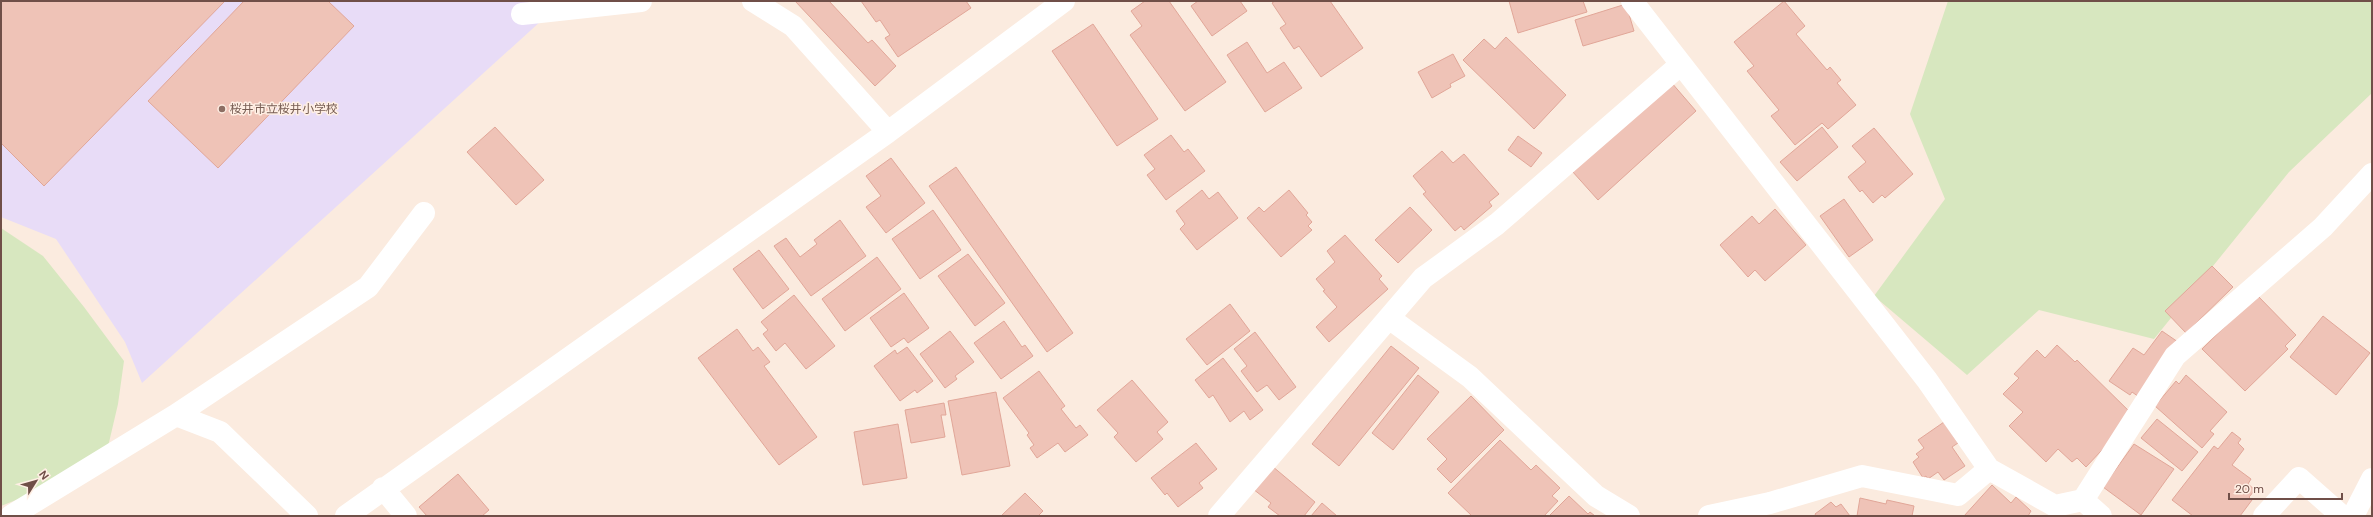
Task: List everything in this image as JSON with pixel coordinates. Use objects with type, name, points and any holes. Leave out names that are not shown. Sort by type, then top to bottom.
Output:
[{"type":"street","points":[[522,14],[641,1]]},
{"type":"street","points":[[753,1],[793,26],[888,132]]},
{"type":"street","points":[[346,516],[383,488],[888,132],[1064,1]]},
{"type":"street","points":[[1632,1],[1680,65],[1926,380],[1989,469],[2051,511],[2083,500],[2176,356],[2323,227],[2372,174]]},
{"type":"street","points":[[1229,513],[1423,278],[1497,224],[1680,65]]},
{"type":"street","points":[[11,516],[176,415],[368,287],[424,213]]},
{"type":"street","points":[[1389,318],[1470,377],[1596,496],[1629,516]]},
{"type":"street","points":[[176,415],[220,432],[307,516]]},
{"type":"street","points":[[1709,516],[1770,503],[1862,476],[1958,495],[1989,469]]},
{"type":"street","points":[[2264,516],[2299,478],[2342,516]]},
{"type":"street","points":[[2353,516],[2372,479]]},
{"type":"street","points":[[383,488],[406,516]]},
{"type":"street","points":[[2083,500],[2101,516]]},
{"type":"shaded area","name":"桜井市立桜井小学校","points":[[1,1],[563,1],[142,383],[125,342],[56,239],[1,217]]},
{"type":"green space","points":[[1948,1],[2372,1],[2372,93],[2289,172],[2154,339],[2039,310],[1967,375],[1874,296],[1945,199],[1910,114]]},
{"type":"green space","points":[[1,228],[43,256],[84,307],[124,361],[118,404],[107,451],[26,496],[1,506]]},
{"type":"building","points":[[1,1],[225,1],[44,186],[1,143]]},
{"type":"building","points":[[244,1],[328,1],[354,26],[218,168],[148,101]]},
{"type":"building","points":[[795,1],[829,1],[868,43],[872,40],[896,66],[875,86]]},
{"type":"building","points":[[861,1],[966,1],[971,8],[898,57],[885,38],[890,35],[880,20],[876,22]]},
{"type":"building","points":[[1145,1],[1169,1],[1226,82],[1185,111],[1130,35],[1142,26],[1131,11]]},
{"type":"building","points":[[1198,1],[1240,1],[1247,11],[1212,36],[1191,6]]},
{"type":"building","points":[[1275,1],[1330,1],[1363,48],[1321,77],[1299,46],[1294,49],[1280,28],[1286,24],[1272,3]]},
{"type":"building","points":[[1509,1],[1583,1],[1587,12],[1518,33]]},
{"type":"building","points":[[1784,1],[1805,26],[1796,34],[1827,70],[1830,67],[1841,80],[1837,83],[1856,105],[1828,129],[1822,123],[1795,145],[1771,116],[1779,110],[1747,71],[1754,66],[1734,42]]},
{"type":"building","points":[[1626,4],[1634,31],[1583,46],[1575,20]]},
{"type":"building","points":[[1093,24],[1158,119],[1117,146],[1052,51]]},
{"type":"building","points":[[1506,37],[1566,95],[1534,129],[1463,60],[1484,39],[1495,49]]},
{"type":"building","points":[[1247,42],[1267,73],[1284,62],[1302,88],[1265,112],[1227,55]]},
{"type":"building","points":[[1453,54],[1465,76],[1450,84],[1451,87],[1432,98],[1418,72]]},
{"type":"building","points":[[1671,82],[1696,111],[1598,200],[1572,171]]},
{"type":"building","points":[[495,127],[544,180],[516,205],[467,152]]},
{"type":"building","points":[[1822,127],[1838,147],[1797,181],[1780,162]]},
{"type":"building","points":[[1874,128],[1913,174],[1885,198],[1882,195],[1873,203],[1862,190],[1860,192],[1848,177],[1866,162],[1852,146]]},
{"type":"building","points":[[1171,135],[1184,152],[1188,149],[1205,171],[1166,200],[1147,175],[1155,169],[1144,155]]},
{"type":"building","points":[[1518,136],[1542,153],[1531,167],[1508,150]]},
{"type":"building","points":[[1442,151],[1453,163],[1464,154],[1499,194],[1489,202],[1492,206],[1464,230],[1461,226],[1455,231],[1423,194],[1426,192],[1413,176]]},
{"type":"building","points":[[891,158],[925,203],[886,233],[866,207],[881,196],[866,176]]},
{"type":"building","points":[[956,167],[1073,333],[1047,352],[929,186]]},
{"type":"building","points":[[1202,190],[1209,199],[1218,192],[1238,218],[1197,250],[1180,229],[1185,224],[1176,211]]},
{"type":"building","points":[[1289,190],[1308,213],[1306,215],[1312,222],[1308,226],[1312,230],[1281,257],[1247,218],[1259,207],[1264,212]]},
{"type":"building","points":[[1844,199],[1873,240],[1849,257],[1820,216]]},
{"type":"building","points":[[1410,207],[1432,230],[1398,263],[1375,240]]},
{"type":"building","points":[[1775,209],[1806,245],[1765,281],[1755,270],[1748,277],[1720,245],[1752,216],[1759,224]]},
{"type":"building","points":[[933,210],[961,250],[920,279],[892,239]]},
{"type":"building","points":[[840,220],[866,256],[811,296],[774,246],[786,238],[800,257],[817,244],[814,240]]},
{"type":"building","points":[[1345,235],[1382,276],[1379,279],[1388,289],[1329,342],[1316,327],[1337,307],[1323,291],[1325,290],[1316,279],[1335,262],[1327,251]]},
{"type":"building","points":[[759,250],[789,289],[763,309],[733,269]]},
{"type":"building","points":[[968,254],[1005,303],[975,326],[938,276]]},
{"type":"building","points":[[877,257],[901,289],[845,331],[822,299]]},
{"type":"building","points":[[2212,266],[2233,287],[2186,333],[2165,311]]},
{"type":"building","points":[[904,293],[929,328],[908,343],[904,338],[891,347],[870,318]]},
{"type":"building","points":[[794,295],[835,346],[806,369],[785,343],[776,351],[763,334],[768,330],[761,322]]},
{"type":"building","points":[[2257,295],[2296,335],[2285,346],[2288,349],[2245,391],[2202,349]]},
{"type":"building","points":[[1230,304],[1250,331],[1207,365],[1186,339]]},
{"type":"building","points":[[2323,316],[2370,353],[2336,395],[2290,357]]},
{"type":"building","points":[[1004,321],[1022,347],[1025,345],[1033,356],[1001,379],[974,343]]},
{"type":"building","points":[[737,329],[753,351],[758,347],[770,362],[764,366],[817,437],[779,465],[698,358]]},
{"type":"building","points":[[950,331],[974,362],[955,376],[957,379],[945,388],[920,354]]},
{"type":"building","points":[[2162,331],[2178,342],[2139,397],[2132,392],[2130,395],[2109,381],[2133,348],[2144,355]]},
{"type":"building","points":[[1255,332],[1296,387],[1279,400],[1267,385],[1257,392],[1241,371],[1247,366],[1234,349]]},
{"type":"building","points":[[2057,345],[2075,362],[2077,360],[2134,416],[2086,467],[2077,458],[2072,462],[2058,449],[2046,462],[2009,426],[2023,412],[2003,394],[2019,378],[2014,374],[2037,350],[2045,358]]},
{"type":"building","points":[[1391,346],[1419,368],[1339,466],[1312,444]]},
{"type":"building","points":[[907,347],[933,381],[917,393],[915,390],[900,401],[874,366],[895,350],[897,354]]},
{"type":"building","points":[[1223,358],[1263,410],[1250,420],[1244,411],[1230,422],[1213,395],[1209,398],[1195,380]]},
{"type":"building","points":[[1039,371],[1065,406],[1061,409],[1076,428],[1080,425],[1088,435],[1065,452],[1058,443],[1037,458],[1030,448],[1034,445],[1027,435],[1029,433],[1003,398]]},
{"type":"building","points":[[1418,375],[1439,392],[1393,450],[1372,433]]},
{"type":"building","points":[[2186,375],[2227,412],[2210,431],[2214,434],[2202,448],[2155,406],[2176,381],[2179,384]]},
{"type":"building","points":[[1132,380],[1168,422],[1157,432],[1163,439],[1136,462],[1114,437],[1118,433],[1097,410]]},
{"type":"building","points":[[996,392],[1010,466],[962,475],[948,401]]},
{"type":"building","points":[[1471,396],[1504,430],[1451,483],[1437,469],[1447,459],[1427,439]]},
{"type":"building","points":[[944,403],[946,415],[941,415],[945,437],[911,443],[905,410]]},
{"type":"building","points":[[2157,419],[2198,452],[2182,471],[2141,438]]},
{"type":"building","points":[[1944,422],[1958,443],[1952,447],[1965,466],[1944,480],[1938,472],[1928,479],[1926,476],[1923,478],[1913,462],[1919,457],[1916,454],[1924,448],[1918,440]]},
{"type":"building","points":[[898,424],[907,478],[863,485],[854,432]]},
{"type":"building","points":[[2232,432],[2241,439],[2238,443],[2244,449],[2232,465],[2251,479],[2248,484],[2255,490],[2249,497],[2252,500],[2240,516],[2193,516],[2172,500],[2214,446],[2218,449]]},
{"type":"building","points":[[1500,440],[1531,470],[1536,465],[1560,488],[1552,496],[1558,501],[1544,516],[1472,516],[1448,493]]},
{"type":"building","points":[[1196,443],[1217,469],[1199,483],[1203,488],[1178,507],[1167,493],[1165,495],[1151,478]]},
{"type":"building","points":[[2134,444],[2174,469],[2141,515],[2103,487]]},
{"type":"building","points":[[1272,466],[1315,502],[1304,516],[1280,516],[1268,507],[1271,503],[1253,489]]},
{"type":"building","points":[[458,474],[489,510],[482,516],[427,516],[419,507]]},
{"type":"building","points":[[1992,485],[2011,503],[2016,497],[2031,511],[2028,516],[1964,516]]},
{"type":"building","points":[[1025,493],[1043,511],[1038,516],[1001,516]]},
{"type":"building","points":[[1569,496],[1588,514],[1590,512],[1595,516],[1549,516]]},
{"type":"building","points":[[1860,498],[1886,504],[1887,500],[1914,506],[1912,516],[1857,516]]},
{"type":"building","points":[[1831,502],[1836,507],[1841,504],[1850,516],[1816,516],[1815,514]]},
{"type":"building","points":[[1322,503],[1337,516],[1311,516]]},
{"type":"place","name":"桜井市立桜井小学校","points":[[222,109]]}]
